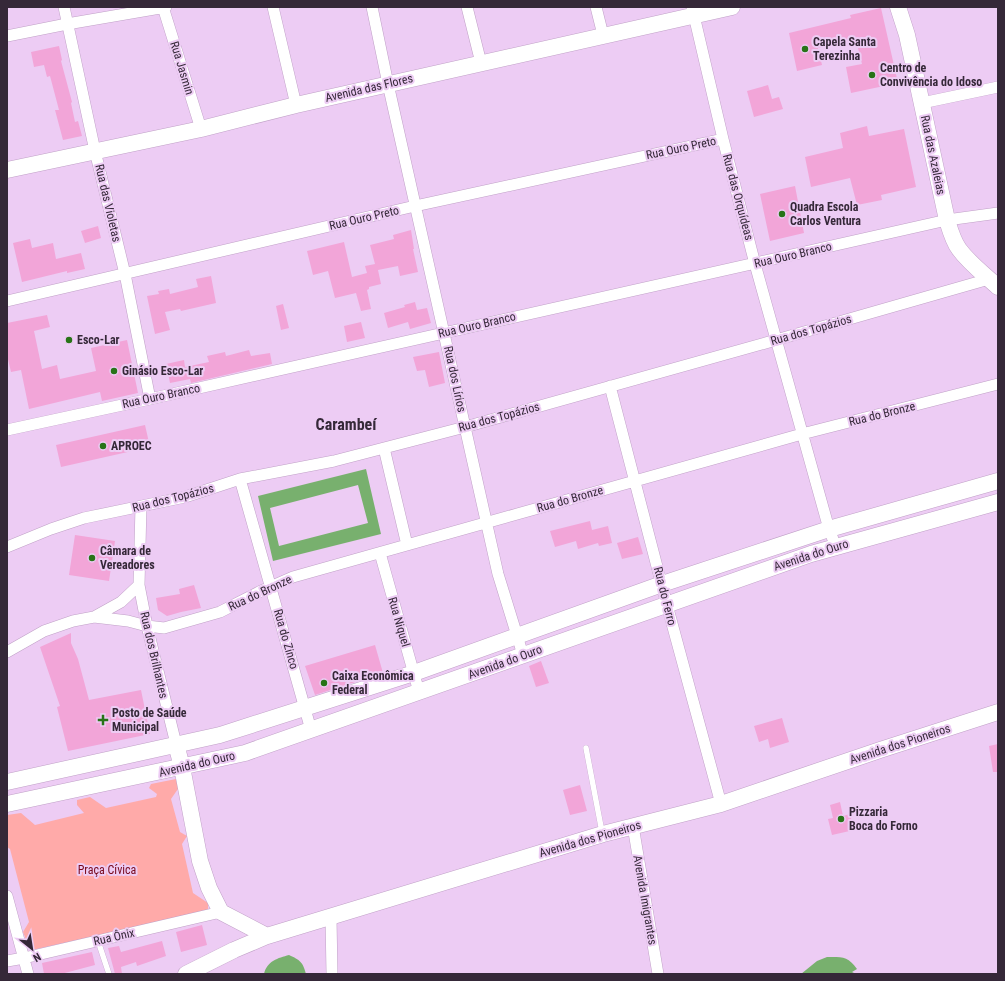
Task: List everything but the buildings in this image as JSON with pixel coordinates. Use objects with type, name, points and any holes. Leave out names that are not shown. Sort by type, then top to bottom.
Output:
[{"type":"street","name":"Rua das Violetas","points":[[64,7],[95,151],[125,274],[150,399]]},
{"type":"street","points":[[7,36],[164,7]]},
{"type":"street","name":"Rua Jasmin","points":[[164,7],[201,129]]},
{"type":"street","points":[[273,7],[296,105]]},
{"type":"street","name":"Rua dos Lírios","points":[[372,7],[486,523],[498,574],[523,655]]},
{"type":"street","points":[[467,7],[480,63]]},
{"type":"street","points":[[596,7],[603,35]]},
{"type":"street","name":"Avenida das Flores","points":[[7,170],[201,129],[296,105],[603,35],[693,11],[732,7]]},
{"type":"street","name":"Rua das Azaleias","points":[[898,7],[906,35],[947,220],[952,236],[958,248],[994,283]]},
{"type":"street","name":"Rua das Orquídeas","points":[[693,11],[723,139],[755,264],[829,529],[836,547]]},
{"type":"street","points":[[922,103],[998,87]]},
{"type":"street","name":"Rua Ouro Preto","points":[[7,301],[415,206],[723,139]]},
{"type":"street","name":"Rua Ouro Branco","points":[[7,429],[150,399],[947,220],[998,213]]},
{"type":"street","name":"Rua dos Topázios","points":[[7,547],[51,529],[84,518],[185,497],[240,480],[334,461],[465,427],[776,340],[994,283]]},
{"type":"street","name":"Rua do Bronze","points":[[94,617],[128,621],[147,626],[164,628],[220,612],[271,586],[293,577],[802,434],[998,384]]},
{"type":"street","name":"Rua do Ferro","points":[[610,386],[721,804]]},
{"type":"street","points":[[384,448],[407,545]]},
{"type":"street","name":"Rua do Zinco","points":[[240,480],[311,730]]},
{"type":"street","name":"Avenida do Ouro","points":[[7,782],[220,735],[414,673],[662,584],[829,529],[998,481]]},
{"type":"street","name":"Avenida do Ouro","points":[[7,804],[245,753],[811,554],[998,502]]},
{"type":"street","name":"Rua dos Brilhantes","points":[[141,506],[138,585],[182,767],[200,860],[208,888],[221,912]]},
{"type":"street","name":"Rua Niquel","points":[[380,552],[419,692]]},
{"type":"street","points":[[7,652],[44,631],[74,621],[94,617],[121,602],[138,585]]},
{"type":"street","name":"Avenida dos Pioneiros","points":[[186,974],[234,950],[267,936],[331,918],[603,834],[721,804],[998,712]]},
{"type":"street","points":[[60,770],[66,792]]},
{"type":"street","name":"Avenida Imigrantes","points":[[633,826],[658,974]]},
{"type":"street","points":[[7,896],[28,974]]},
{"type":"street","points":[[221,912],[267,936]]},
{"type":"street","name":"Rua Ônix","points":[[7,961],[221,912]]},
{"type":"street","points":[[331,918],[332,974]]},
{"type":"lane","points":[[586,748],[603,834]]},
{"type":"lane","points":[[98,941],[109,974]]},
{"type":"green space","name":"Praça Cívica","points":[[176,779],[182,783],[171,799],[180,832],[187,836],[182,844],[193,893],[208,903],[208,909],[203,912],[32,950],[29,947],[23,932],[29,922],[10,849],[7,847],[7,815],[21,813],[35,825],[84,813],[77,805],[77,800],[90,797],[106,808],[156,797],[157,794],[149,788],[151,784]]},
{"type":"shaded area","points":[[366,469],[381,534],[273,561],[258,496]],"holes":[[[358,485],[368,523],[279,546],[270,508]]]},
{"type":"shaded area","points":[[289,955],[296,958],[300,962],[304,967],[306,974],[264,974],[270,963]]},
{"type":"shaded area","points":[[827,957],[841,957],[848,959],[857,969],[852,972],[856,974],[801,974],[817,961]]},
{"type":"place","name":"Capela Santa Terezinha","points":[[805,49]]},
{"type":"place","name":"Centro de Convivência do Idoso","points":[[872,75]]},
{"type":"place","name":"Quadra Escola Carlos Ventura","points":[[782,214]]},
{"type":"place","name":"Esco-Lar","points":[[69,340]]},
{"type":"place","name":"Ginásio Esco-Lar","points":[[114,371]]},
{"type":"place","name":"APROEC","points":[[103,446]]},
{"type":"place","name":"Câmara de Vereadores","points":[[92,558]]},
{"type":"place","name":"Caixa Econômica Federal","points":[[324,683]]},
{"type":"place","name":"Posto de Saúde Municipal","points":[[103,720]]},
{"type":"place","name":"Pizzaria Boca do Forno","points":[[841,819]]},
{"type":"district","name":"Carambeí","points":[[346,424]]}]
